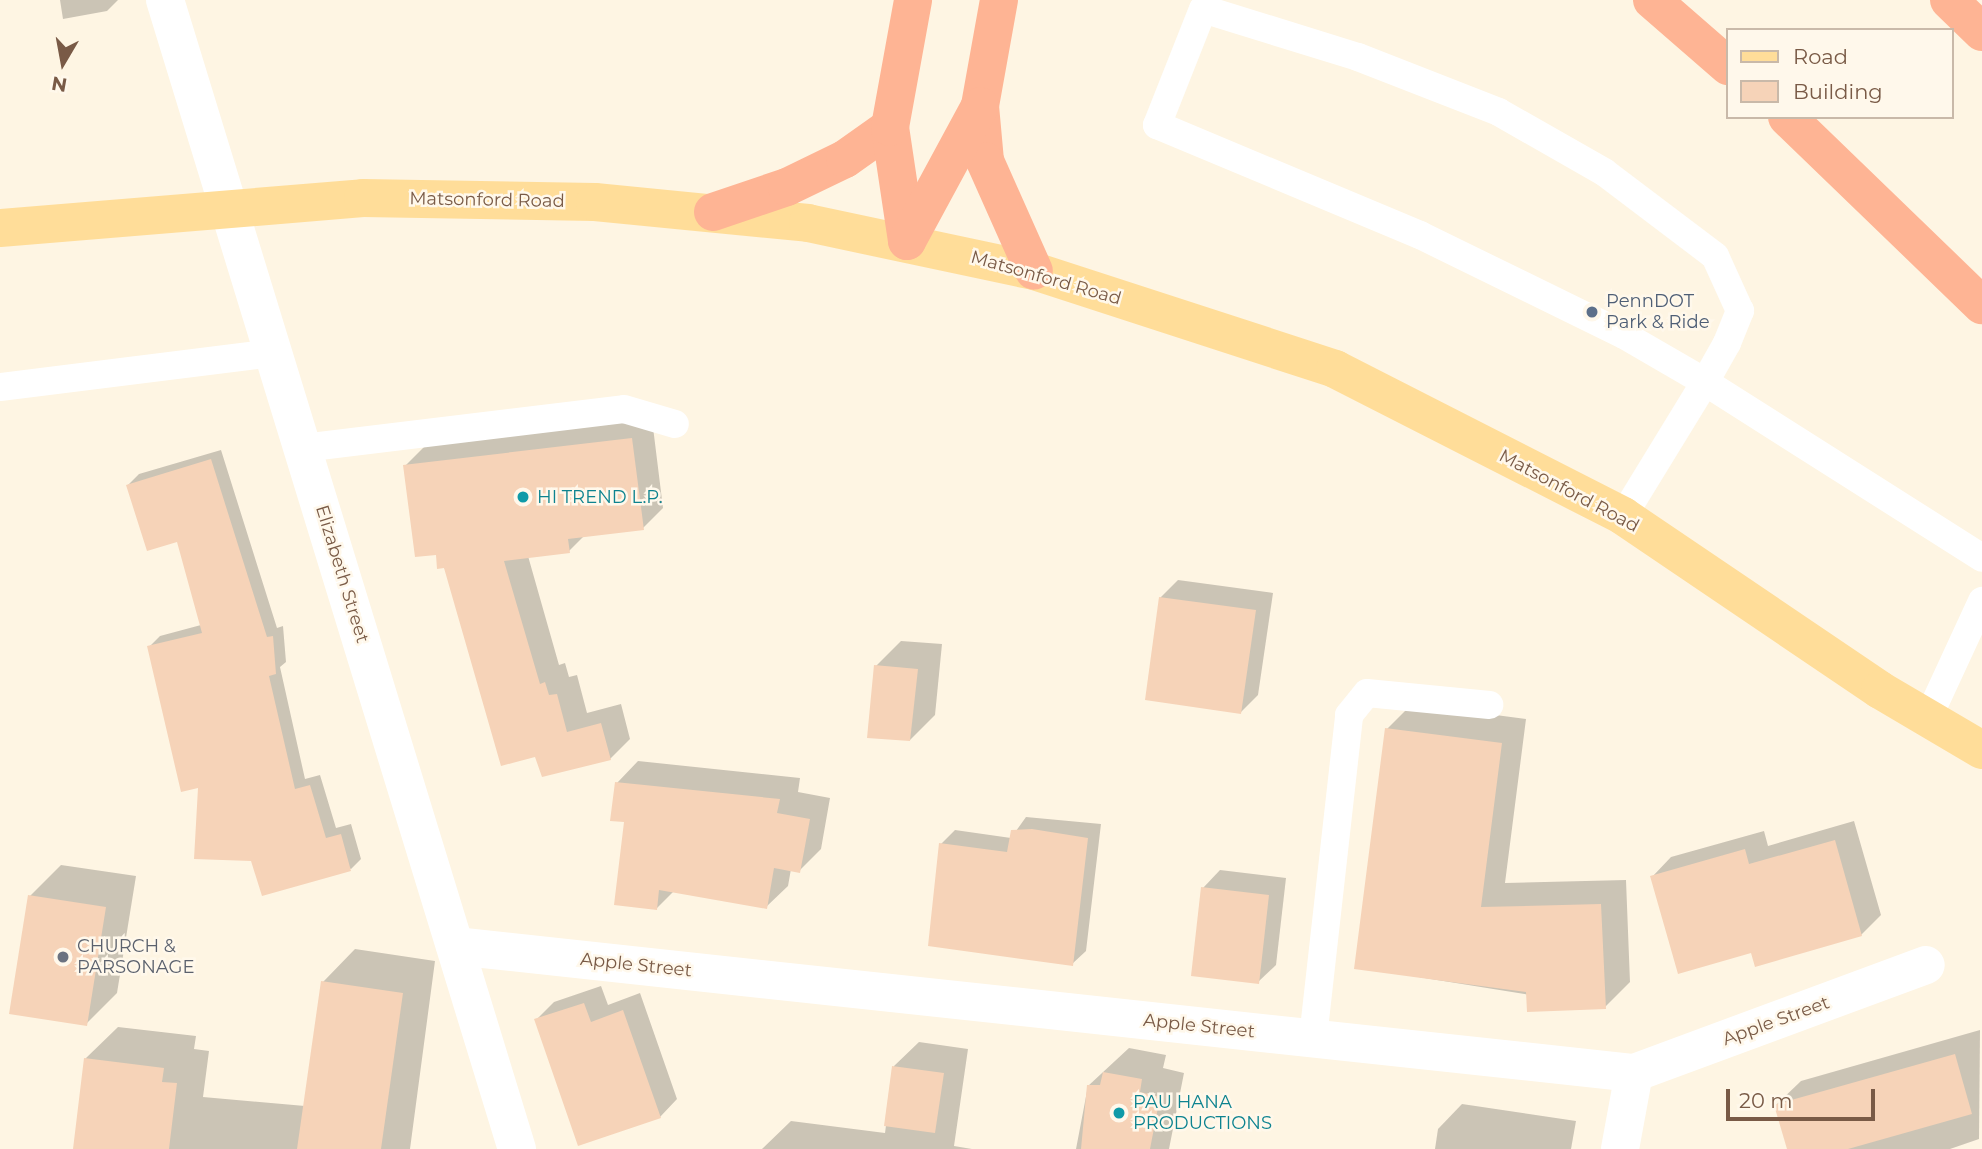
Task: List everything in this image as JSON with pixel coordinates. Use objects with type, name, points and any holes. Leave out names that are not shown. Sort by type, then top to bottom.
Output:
[{"type":"highway","points":[[907,241],[890,127],[913,0]]},
{"type":"highway","points":[[1651,0],[1727,65]]},
{"type":"highway","points":[[1949,0],[1982,33]]},
{"type":"highway","points":[[907,241],[979,106],[1000,11]]},
{"type":"highway","points":[[979,106],[985,161],[1034,271]]},
{"type":"highway","points":[[1789,119],[1982,305]]},
{"type":"highway","points":[[713,212],[787,187],[845,159],[890,127]]},
{"type":"main road","name":"Matsonford Road","points":[[0,228],[363,198],[517,199],[713,212],[907,241],[1034,271],[1335,369],[1623,516],[1928,718],[1982,750]]},
{"type":"street","name":"Elizabeth Street","points":[[165,0],[517,1149]]},
{"type":"street","name":"Apple Street","points":[[455,946],[1634,1073],[1926,965]]},
{"type":"street","points":[[1620,1149],[1634,1073]]},
{"type":"lane","points":[[1623,516],[1704,382],[1740,311],[1714,256],[1604,172],[1499,113],[1358,57],[1203,9],[1157,125],[1420,235],[1624,335],[1704,382],[1982,558]]},
{"type":"lane","points":[[0,387],[273,353]]},
{"type":"lane","points":[[303,448],[624,409],[675,424]]},
{"type":"lane","points":[[1928,718],[1982,601]]},
{"type":"lane","points":[[1313,1038],[1349,715],[1367,693],[1489,705]]},
{"type":"building","points":[[632,438],[644,530],[568,539],[570,553],[504,561],[540,684],[545,682],[549,695],[557,694],[567,732],[601,723],[611,760],[542,777],[535,757],[501,766],[444,568],[437,569],[436,555],[415,557],[403,465]]},
{"type":"building","points":[[211,459],[267,637],[273,636],[276,674],[269,676],[295,789],[310,785],[326,838],[341,834],[351,871],[262,896],[251,861],[194,859],[198,788],[181,792],[147,646],[202,633],[177,542],[147,551],[126,485]]},
{"type":"building","points":[[1159,597],[1256,610],[1241,714],[1145,700]]},
{"type":"building","points":[[874,665],[918,669],[910,741],[867,738]]},
{"type":"building","points":[[1385,728],[1502,743],[1481,907],[1601,904],[1606,1009],[1527,1012],[1526,992],[1354,969]]},
{"type":"building","points":[[615,782],[780,799],[777,813],[810,819],[800,873],[774,868],[767,909],[659,890],[657,910],[614,905],[624,822],[610,821]]},
{"type":"building","points":[[1032,829],[1088,838],[1073,966],[928,946],[939,843],[1007,852],[1011,830]]},
{"type":"building","points":[[1835,840],[1862,936],[1755,967],[1751,953],[1678,974],[1650,876],[1745,849],[1749,864]]},
{"type":"building","points":[[1201,887],[1269,895],[1259,984],[1191,976]]},
{"type":"building","name":"CHURCH & PARSONAGE","points":[[28,895],[106,907],[87,1026],[9,1014]]},
{"type":"building","points":[[321,981],[403,993],[381,1149],[297,1149]]},
{"type":"building","points":[[584,1003],[591,1022],[623,1010],[661,1118],[578,1146],[534,1019]]},
{"type":"building","points":[[1955,1054],[1972,1114],[1848,1149],[1787,1149],[1774,1105]]},
{"type":"building","points":[[84,1058],[164,1068],[162,1082],[177,1083],[169,1149],[73,1149]]},
{"type":"building","points":[[892,1066],[944,1073],[935,1133],[884,1126]]},
{"type":"building","name":"PAU HANA PRODUCTIONS","points":[[1103,1072],[1142,1079],[1140,1092],[1160,1097],[1150,1149],[1081,1149],[1087,1085],[1100,1085]]},
{"type":"place","name":"PennDOT Park & Ride","points":[[1592,312]]},
{"type":"place","name":"HI TREND L.P.","points":[[523,497]]},
{"type":"place","name":"CHURCH & PARSONAGE","points":[[63,957]]},
{"type":"place","name":"PAU HANA PRODUCTIONS","points":[[1119,1113]]}]
